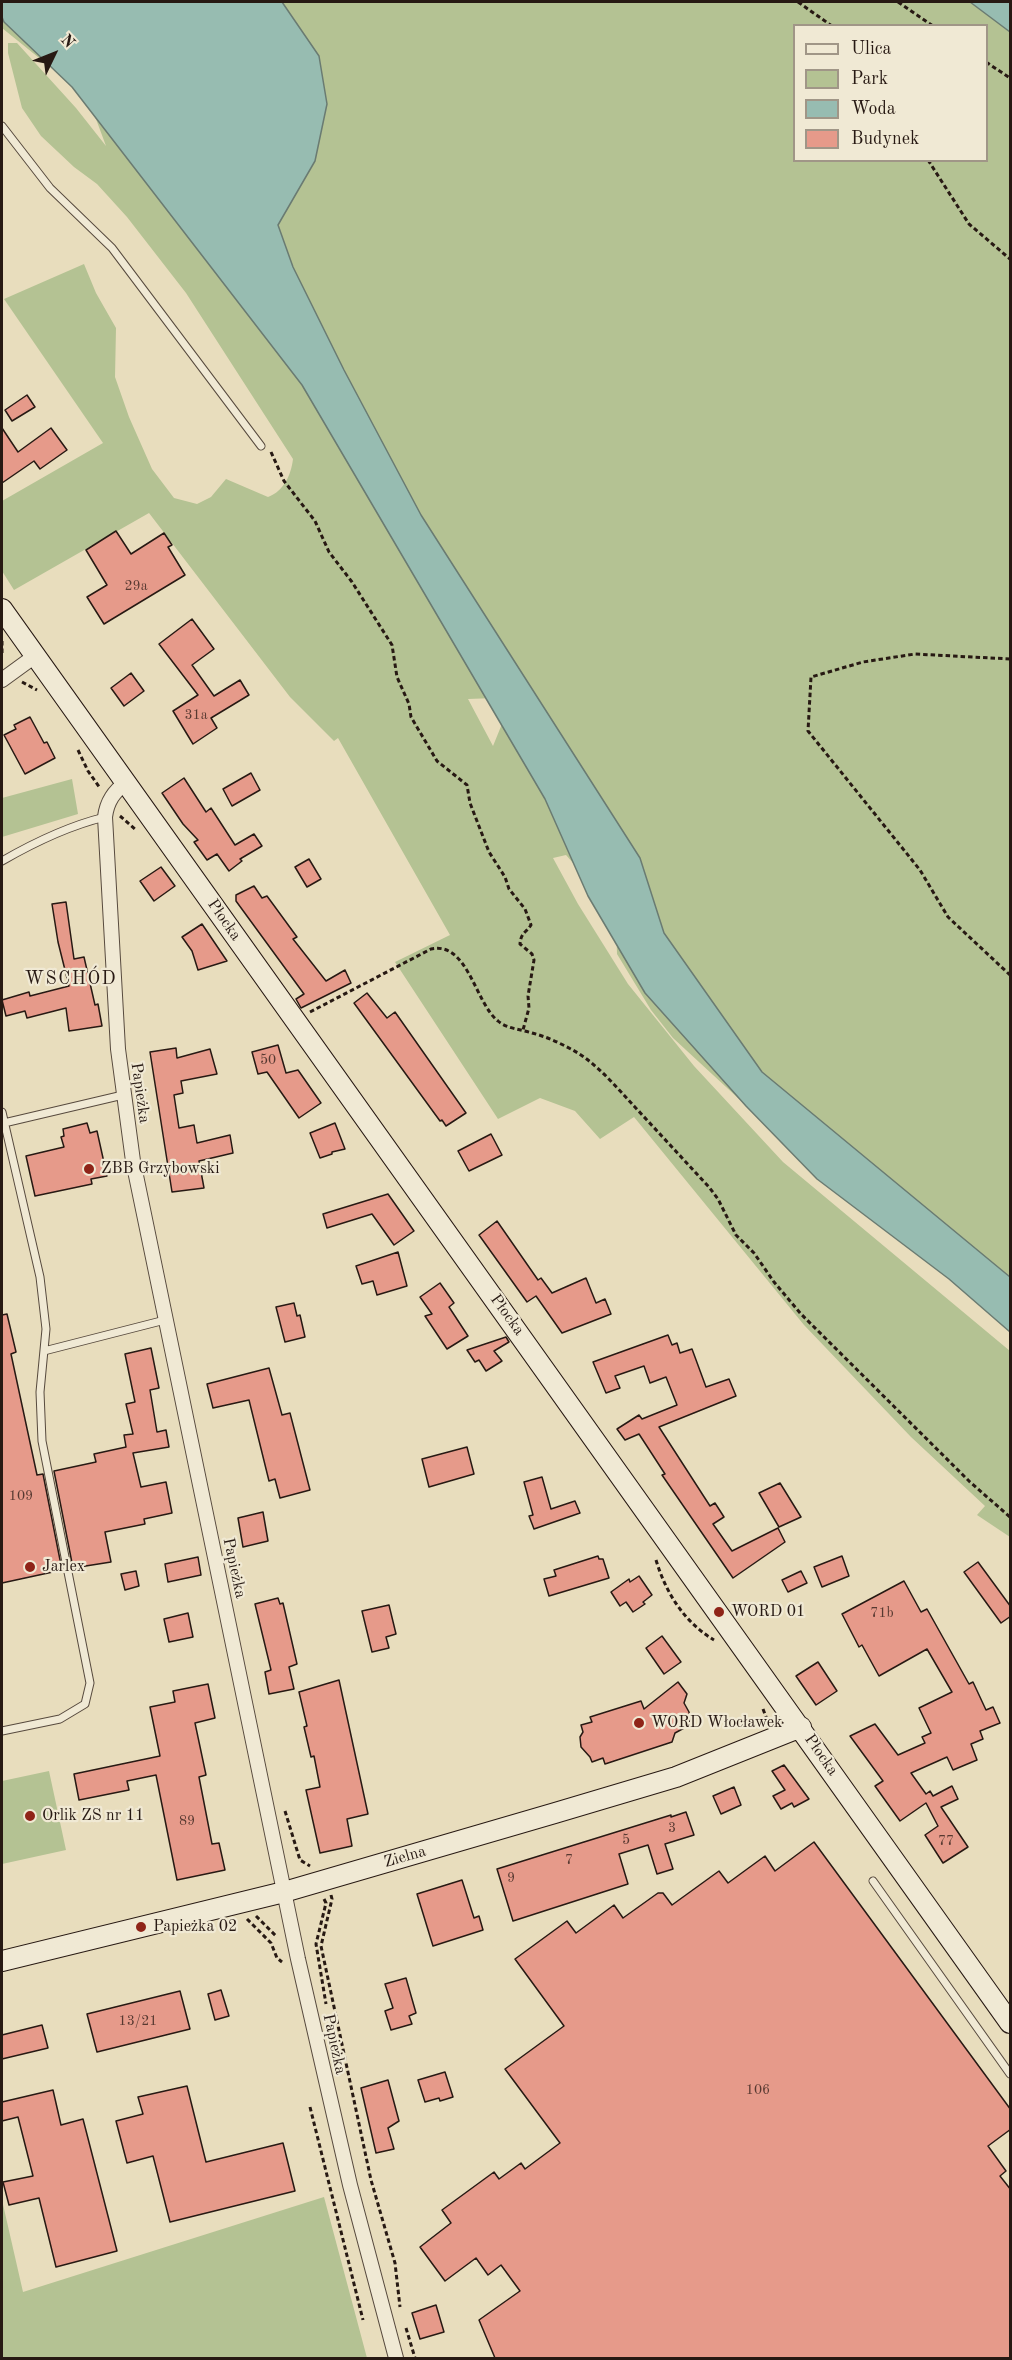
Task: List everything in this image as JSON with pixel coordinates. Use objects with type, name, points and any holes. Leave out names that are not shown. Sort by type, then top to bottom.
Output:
[{"type":"street","name":"Płocka","points":[[2,609],[1011,2023]]},
{"type":"street","points":[[2,680],[35,656]]},
{"type":"street","name":"Papieżka","points":[[126,782],[109,801],[105,818],[117,1038],[123,1095],[140,1197],[298,1959],[348,2175],[396,2358]]},
{"type":"street","name":"Zielna","points":[[2,1961],[284,1892],[667,1779],[801,1727]]},
{"type":"lane","points":[[2,126],[50,188],[112,248],[261,446]]},
{"type":"lane","points":[[2,861],[42,838],[105,818]]},
{"type":"lane","points":[[4,1123],[123,1095]]},
{"type":"lane","points":[[2,1112],[39,1277],[46,1329],[40,1392],[42,1441],[90,1683],[85,1704],[60,1719],[2,1731]]},
{"type":"lane","points":[[44,1351],[165,1320]]},
{"type":"lane","points":[[873,1881],[1011,2074]]},
{"type":"path","points":[[798,2],[829,24]]},
{"type":"path","points":[[898,2],[930,24]]},
{"type":"path","points":[[988,63],[1011,78]]},
{"type":"path","points":[[929,162],[969,224],[1011,259]]},
{"type":"path","points":[[270,448],[284,481],[315,521],[329,552],[352,582],[392,645],[397,677],[409,704],[411,717],[440,765],[467,786],[471,807],[489,852],[509,889],[530,918],[531,925],[523,932],[520,940],[520,944],[532,954],[534,960],[528,996],[529,1008],[523,1031]]},
{"type":"path","points":[[2,639],[2,653]]},
{"type":"path","points":[[1011,659],[915,654],[863,662],[811,677],[808,731],[920,870],[948,917],[1011,975]]},
{"type":"path","points":[[297,1022],[311,1011],[437,948],[449,950],[461,961],[494,1018],[506,1026],[561,1044],[580,1055],[611,1081],[713,1193],[736,1235],[754,1253],[774,1282],[801,1314],[962,1475],[1011,1517]]},
{"type":"path","points":[[283,1807],[300,1860],[314,1868],[326,1903],[316,1944],[326,2005]]},
{"type":"path","points":[[332,1899],[321,1946],[371,2180],[395,2263],[400,2311]]},
{"type":"path","points":[[244,1916],[271,1943],[277,1958],[282,1962],[323,1953]]},
{"type":"path","points":[[310,2107],[363,2320]]},
{"type":"path","points":[[392,2284],[395,2307]]},
{"type":"path","points":[[403,2320],[415,2358]]},
{"type":"path","points":[[401,2327],[410,2358]]},
{"type":"green space","points":[[2,2],[1010,2],[1010,1331],[1003,1316],[778,1135],[673,1038],[651,1010],[617,954],[616,921],[566,855],[553,858],[578,904],[628,984],[694,1066],[783,1162],[1010,1351],[1010,1537],[977,1515],[985,1506],[911,1437],[804,1325],[634,1117],[600,1139],[575,1111],[540,1098],[498,1119],[395,962],[450,935],[338,738],[334,741],[290,697],[149,513],[14,590],[2,571],[2,501],[103,443],[4,299],[84,264],[96,293],[116,328],[115,377],[129,417],[152,469],[174,498],[197,504],[211,497],[226,479],[268,497],[286,482],[293,459],[186,293],[127,217],[97,184],[74,167],[41,136],[22,108],[8,53],[8,43],[17,43],[76,108],[106,146],[96,119],[80,91],[2,28]],"holes":[[[495,698],[504,719],[493,746],[468,699]]]},
{"type":"green space","points":[[72,779],[78,814],[2,837],[2,798]]},
{"type":"green space","name":"Orlik ZS nr 11","points":[[49,1771],[66,1850],[2,1864],[2,1781]]},
{"type":"green space","points":[[324,2197],[367,2358],[2,2358],[2,2200],[23,2292]]},
{"type":"water","points":[[2,2],[282,2],[319,56],[327,104],[315,161],[278,225],[293,267],[344,370],[421,515],[640,858],[664,933],[762,1072],[1010,1277],[1010,1332],[949,1279],[817,1179],[746,1106],[645,993],[588,896],[545,799],[302,385],[72,87],[4,22]]},
{"type":"water","points":[[970,2],[1010,2],[1010,32]]},
{"type":"building","points":[[27,395],[35,407],[12,421],[5,410]]},
{"type":"building","points":[[2,428],[18,452],[51,428],[67,450],[40,469],[34,461],[2,483]]},
{"type":"building","points":[[116,531],[131,554],[164,533],[172,545],[168,547],[185,575],[104,624],[87,597],[107,585],[86,550]]},
{"type":"building","points":[[192,619],[214,649],[192,665],[214,696],[240,680],[249,695],[211,718],[217,728],[193,744],[173,711],[198,695],[159,644]]},
{"type":"building","points":[[131,673],[144,691],[124,706],[111,688]]},
{"type":"building","points":[[30,717],[55,758],[25,774],[4,735],[16,729],[14,725]]},
{"type":"building","points":[[251,773],[260,790],[232,806],[223,789]]},
{"type":"building","points":[[184,778],[206,812],[211,808],[235,845],[254,834],[262,846],[240,859],[242,861],[229,871],[217,854],[207,860],[194,842],[198,840],[183,824],[162,793]]},
{"type":"building","points":[[309,859],[321,879],[307,887],[295,867]]},
{"type":"building","points":[[161,867],[175,886],[154,901],[140,881]]},
{"type":"building","points":[[254,886],[262,898],[267,896],[297,937],[293,939],[326,981],[345,970],[351,983],[301,1008],[296,999],[304,994],[236,901],[236,895]]},
{"type":"building","points":[[66,902],[74,959],[84,957],[102,1026],[69,1031],[66,1008],[27,1018],[25,1011],[6,1016],[2,1000],[29,992],[30,996],[69,986],[58,942],[52,904]]},
{"type":"building","points":[[202,924],[227,961],[198,970],[192,951],[182,937]]},
{"type":"building","points":[[367,993],[387,1018],[395,1012],[466,1113],[446,1126],[442,1120],[440,1121],[354,1003]]},
{"type":"building","points":[[278,1045],[286,1073],[298,1070],[321,1103],[299,1118],[267,1072],[258,1074],[252,1052]]},
{"type":"building","points":[[176,1048],[177,1058],[210,1049],[217,1074],[181,1081],[183,1093],[174,1095],[179,1128],[194,1125],[197,1143],[230,1135],[233,1153],[199,1161],[204,1188],[172,1192],[150,1052]]},
{"type":"building","points":[[87,1123],[90,1133],[97,1131],[107,1176],[91,1179],[92,1184],[35,1196],[26,1156],[64,1147],[61,1137],[64,1136],[63,1129]]},
{"type":"building","points":[[335,1123],[345,1149],[320,1158],[310,1133]]},
{"type":"building","points":[[491,1134],[502,1155],[469,1171],[458,1151]]},
{"type":"building","points":[[388,1194],[414,1231],[394,1245],[372,1214],[327,1228],[323,1214]]},
{"type":"building","points":[[497,1221],[538,1280],[541,1278],[552,1293],[586,1278],[596,1303],[605,1299],[611,1314],[562,1333],[536,1296],[527,1302],[479,1235]]},
{"type":"building","points":[[398,1252],[407,1286],[377,1295],[373,1281],[362,1284],[356,1266]]},
{"type":"building","points":[[440,1283],[454,1303],[449,1307],[468,1336],[447,1349],[425,1316],[432,1314],[420,1297]]},
{"type":"building","points":[[294,1303],[297,1316],[300,1315],[305,1337],[285,1342],[276,1307]]},
{"type":"building","points":[[7,1314],[16,1352],[11,1354],[37,1475],[43,1474],[62,1570],[2,1583],[2,1315]]},
{"type":"building","points":[[668,1335],[672,1345],[677,1343],[680,1353],[692,1349],[706,1387],[729,1379],[736,1396],[659,1427],[710,1506],[715,1503],[724,1517],[713,1524],[732,1551],[778,1528],[785,1542],[733,1578],[662,1475],[665,1474],[639,1434],[625,1440],[617,1429],[639,1415],[642,1419],[677,1405],[666,1377],[650,1383],[644,1366],[615,1376],[620,1388],[606,1393],[593,1362]]},
{"type":"building","points":[[506,1337],[509,1342],[494,1351],[502,1361],[486,1371],[479,1360],[475,1362],[467,1350]]},
{"type":"building","points":[[151,1348],[159,1388],[150,1390],[157,1432],[166,1430],[169,1447],[133,1453],[141,1487],[166,1482],[172,1513],[144,1519],[145,1524],[105,1532],[111,1562],[73,1568],[54,1471],[96,1462],[94,1454],[126,1447],[124,1435],[133,1434],[126,1404],[135,1402],[125,1354]]},
{"type":"building","points":[[269,1368],[282,1415],[290,1413],[310,1490],[280,1498],[275,1479],[269,1481],[249,1400],[213,1408],[207,1384]]},
{"type":"building","points":[[467,1447],[474,1474],[429,1487],[422,1459]]},
{"type":"building","points":[[542,1477],[551,1509],[575,1501],[580,1513],[534,1529],[529,1516],[533,1515],[524,1482]]},
{"type":"building","points":[[780,1483],[801,1517],[779,1527],[759,1493]]},
{"type":"building","points":[[263,1512],[268,1541],[243,1547],[238,1518]]},
{"type":"building","points":[[598,1556],[599,1559],[603,1559],[609,1578],[549,1596],[544,1579],[556,1576],[554,1570]]},
{"type":"building","points":[[842,1556],[849,1576],[822,1587],[814,1567]]},
{"type":"building","points":[[198,1557],[201,1575],[168,1582],[165,1564]]},
{"type":"building","points":[[978,1562],[1011,1607],[1011,1616],[1001,1623],[964,1572]]},
{"type":"building","points":[[136,1571],[139,1586],[125,1590],[121,1574]]},
{"type":"building","points":[[801,1571],[807,1583],[788,1592],[782,1580]]},
{"type":"building","points":[[639,1576],[652,1595],[643,1602],[645,1604],[633,1612],[626,1602],[620,1606],[611,1592],[629,1579],[630,1582]]},
{"type":"building","points":[[904,1581],[921,1612],[927,1609],[969,1684],[973,1682],[986,1710],[993,1707],[1000,1723],[980,1731],[983,1739],[971,1744],[977,1760],[953,1770],[947,1757],[911,1773],[926,1794],[930,1791],[933,1796],[952,1786],[958,1799],[941,1807],[968,1847],[943,1863],[925,1835],[938,1826],[926,1803],[900,1821],[875,1786],[883,1781],[850,1736],[875,1724],[898,1755],[925,1743],[922,1737],[931,1733],[919,1708],[952,1692],[927,1649],[879,1676],[862,1645],[859,1647],[842,1614]]},
{"type":"building","points":[[278,1598],[280,1604],[283,1603],[297,1664],[289,1667],[294,1689],[269,1694],[265,1672],[271,1670],[255,1604]]},
{"type":"building","points":[[389,1605],[396,1634],[386,1637],[389,1648],[372,1652],[362,1611]]},
{"type":"building","points":[[188,1613],[193,1637],[169,1642],[164,1619]]},
{"type":"building","points":[[662,1636],[681,1662],[664,1674],[646,1648]]},
{"type":"building","points":[[818,1662],[837,1691],[816,1705],[796,1676]]},
{"type":"building","points":[[339,1680],[368,1814],[347,1819],[352,1846],[320,1853],[306,1790],[320,1787],[314,1756],[311,1757],[304,1727],[307,1726],[299,1692]]},
{"type":"building","name":"WORD Włocławek","points":[[678,1682],[687,1694],[684,1703],[690,1720],[686,1727],[675,1733],[672,1742],[605,1764],[603,1758],[592,1762],[581,1747],[580,1737],[583,1732],[581,1725],[592,1722],[590,1717],[641,1701],[644,1709]]},
{"type":"building","points":[[208,1684],[215,1718],[195,1723],[206,1775],[199,1777],[212,1844],[219,1843],[225,1870],[177,1880],[156,1775],[127,1781],[129,1790],[79,1800],[74,1774],[160,1756],[150,1707],[175,1702],[173,1691]]},
{"type":"building","points":[[784,1765],[809,1799],[794,1807],[792,1803],[781,1809],[773,1796],[785,1790],[772,1771]]},
{"type":"building","points":[[734,1787],[741,1805],[721,1814],[713,1796]]},
{"type":"building","points":[[686,1812],[694,1835],[665,1844],[673,1869],[657,1874],[648,1845],[619,1854],[628,1884],[513,1921],[497,1869]]},
{"type":"building","points":[[814,1842],[1011,2110],[1011,2129],[988,2146],[1006,2171],[1000,2176],[1011,2190],[1011,2358],[495,2358],[479,2320],[520,2291],[501,2265],[488,2275],[476,2258],[445,2281],[420,2247],[451,2223],[442,2210],[494,2172],[499,2179],[521,2163],[525,2169],[560,2143],[505,2069],[564,2026],[515,1959],[567,1921],[576,1933],[614,1905],[623,1918],[658,1893],[663,1893],[672,1905],[719,1871],[728,1883],[765,1856],[775,1871]]},
{"type":"building","points":[[462,1880],[474,1918],[479,1916],[483,1930],[433,1946],[417,1894]]},
{"type":"building","points":[[406,1978],[416,2013],[409,2016],[412,2024],[391,2030],[385,2011],[393,2008],[385,1984]]},
{"type":"building","points":[[221,1990],[229,2016],[215,2020],[208,1994]]},
{"type":"building","points":[[180,1991],[190,2029],[97,2052],[87,2014]]},
{"type":"building","points":[[42,2025],[48,2048],[2,2059],[2,2035]]},
{"type":"building","points":[[445,2072],[453,2097],[425,2102],[418,2080]]},
{"type":"building","points":[[388,2080],[399,2121],[388,2128],[394,2149],[376,2153],[361,2088]]},
{"type":"building","points":[[187,2086],[206,2162],[283,2143],[295,2191],[170,2222],[153,2156],[127,2163],[116,2121],[143,2114],[138,2097]]},
{"type":"building","points":[[53,2090],[61,2125],[83,2119],[117,2251],[56,2267],[39,2198],[9,2205],[3,2182],[33,2176],[18,2117],[2,2121],[2,2102]]},
{"type":"building","points":[[436,2305],[444,2332],[420,2339],[412,2313]]},
{"type":"place","name":"ZBB Grzybowski","points":[[89,1169]]},
{"type":"place","name":"Jarlex","points":[[30,1567]]},
{"type":"place","name":"WORD 01","points":[[719,1612]]},
{"type":"place","name":"WORD Włocławek","points":[[639,1723]]},
{"type":"place","name":"Orlik ZS nr 11","points":[[30,1816]]},
{"type":"place","name":"Papieżka 02","points":[[141,1927]]},
{"type":"district","name":"WSCHÓD","points":[[71,979]]}]
